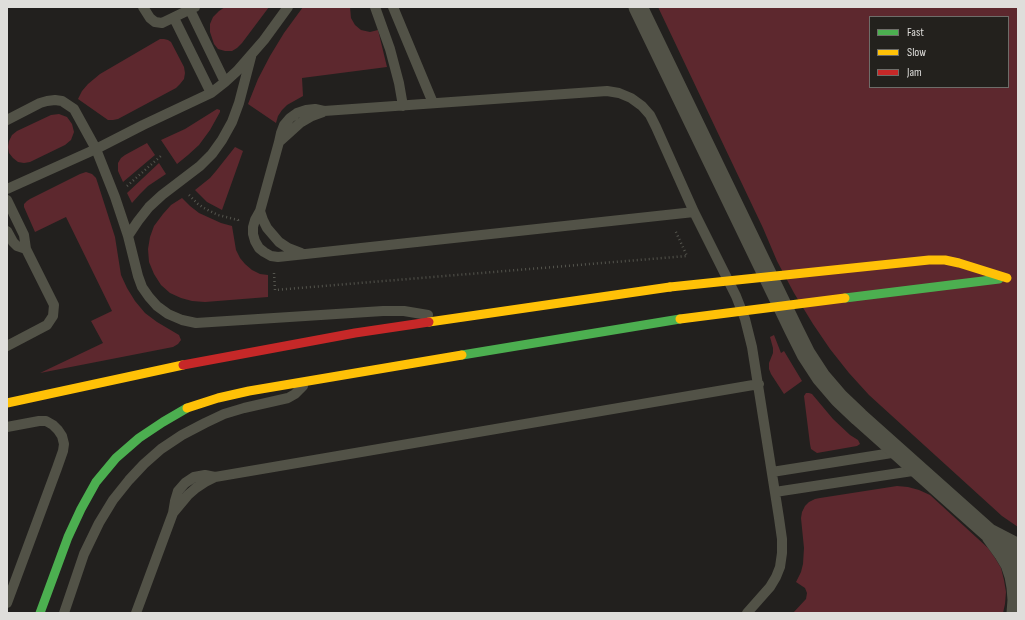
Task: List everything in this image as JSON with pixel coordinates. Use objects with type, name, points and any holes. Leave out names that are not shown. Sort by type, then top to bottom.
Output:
[{"type":"highway","points":[[7,402],[181,365],[355,333],[670,287],[928,260],[945,260],[959,263],[1007,278]]},
{"type":"highway","points":[[40,613],[68,537],[80,509],[96,482],[116,458],[139,438],[189,407],[218,398],[307,381],[680,319],[1018,277]]},
{"type":"street","points":[[638,7],[806,354],[839,398],[989,533],[1010,564],[1017,594],[1016,613]]},
{"type":"street","points":[[989,533],[1018,548]]},
{"type":"lane","points":[[144,7],[150,18],[155,22],[162,23],[192,8],[225,82]]},
{"type":"lane","points":[[8,187],[96,149],[210,93],[237,71],[264,40],[288,7]]},
{"type":"lane","points":[[375,7],[390,49],[403,106]]},
{"type":"lane","points":[[393,7],[433,103]]},
{"type":"lane","points":[[174,18],[210,93]]},
{"type":"lane","points":[[128,236],[149,207],[162,195],[200,166],[212,154],[222,140],[232,122],[239,103],[252,54]]},
{"type":"lane","points":[[694,212],[278,257],[271,256],[259,248],[253,234],[253,227],[260,211],[279,142],[300,123],[324,111],[607,91],[619,93],[631,98],[642,106],[650,115],[659,133],[694,212],[736,296],[745,319],[752,347],[782,539],[782,553],[780,567],[776,577],[770,587],[747,613]]},
{"type":"lane","points":[[7,120],[47,101],[62,101],[74,109],[96,149],[115,197],[128,236],[142,287],[157,306],[168,314],[182,320],[196,323],[383,311],[404,311],[446,320]]},
{"type":"lane","points":[[7,200],[26,240],[26,249],[54,305],[53,316],[47,325],[7,346]]},
{"type":"lane","points":[[260,211],[267,228],[279,242],[288,248],[303,254]]},
{"type":"lane","points":[[7,231],[13,242],[21,248],[26,249]]},
{"type":"lane","points":[[64,613],[84,554],[99,522],[113,500],[144,464],[161,449],[205,423],[224,414],[288,398],[302,388],[307,381]]},
{"type":"lane","points":[[136,613],[173,513],[178,491],[185,483],[194,477],[216,477],[758,384]]},
{"type":"lane","points":[[7,427],[39,421],[46,422],[53,425],[58,430],[62,436],[64,444],[57,468],[7,603]]},
{"type":"lane","points":[[772,472],[898,452]]},
{"type":"lane","points":[[775,492],[919,470]]},
{"type":"path","points":[[115,197],[162,155]]},
{"type":"path","points":[[179,182],[198,204],[218,214],[238,220],[238,225]]},
{"type":"path","points":[[273,271],[275,290],[687,256],[669,215]]},
{"type":"shaded area","points":[[225,7],[269,7],[242,43],[232,51],[218,49],[214,44],[210,32],[210,24],[213,17]]},
{"type":"shaded area","points":[[303,7],[350,7],[351,18],[355,25],[361,30],[370,32],[378,30],[387,67],[302,78],[303,96],[287,105],[282,110],[276,123],[248,104],[258,79],[270,56],[284,33]]},
{"type":"shaded area","points":[[658,7],[1018,7],[1018,527],[1002,516],[869,395],[849,373],[813,324],[777,261],[763,228]]},
{"type":"shaded area","points":[[160,39],[171,42],[184,67],[184,79],[176,88],[118,119],[113,120],[108,120],[78,99],[88,84],[100,74]]},
{"type":"shaded area","points":[[217,109],[220,110],[220,112],[210,130],[199,145],[177,164],[161,140],[185,129]]},
{"type":"shaded area","points":[[59,114],[67,117],[72,124],[74,132],[71,140],[65,145],[30,162],[18,162],[13,158],[9,153],[8,147],[12,135],[17,131],[51,115]]},
{"type":"shaded area","points":[[147,143],[155,155],[123,182],[118,171],[118,163],[121,158]]},
{"type":"shaded area","points":[[235,147],[243,151],[222,210],[207,202],[195,190],[210,178]]},
{"type":"shaded area","points":[[159,163],[166,174],[148,186],[132,203],[127,193]]},
{"type":"shaded area","points":[[86,172],[92,174],[96,178],[115,237],[121,275],[127,288],[145,313],[179,335],[181,340],[173,347],[40,373],[103,343],[91,321],[112,311],[66,217],[35,232],[24,207],[24,204],[30,199]]},
{"type":"shaded area","points":[[182,198],[199,213],[221,223],[232,226],[236,250],[240,258],[252,270],[260,274],[268,275],[268,297],[205,302],[192,301],[170,293],[161,285],[149,262],[148,249],[150,237],[154,226],[163,214],[171,205]]},
{"type":"shaded area","points":[[774,335],[781,353],[784,351],[802,381],[784,394],[769,369],[769,363],[773,353],[770,337]]},
{"type":"shaded area","points":[[806,393],[812,394],[833,419],[850,435],[858,440],[860,444],[857,446],[817,453],[811,449],[804,396]]},
{"type":"shaded area","points":[[897,486],[919,490],[930,495],[988,548],[1001,568],[1004,580],[1006,592],[1003,613],[793,613],[806,599],[807,593],[805,588],[796,582],[803,564],[804,548],[801,518],[805,506],[815,499]]},
{"type":"traffic: fast","points":[[845,298],[999,279]]},
{"type":"traffic: fast","points":[[462,355],[680,319]]},
{"type":"traffic: fast","points":[[40,613],[68,537],[96,482],[116,458],[139,438],[187,408]]},
{"type":"traffic: slow","points":[[670,287],[929,260],[945,260],[959,263],[1007,278]]},
{"type":"traffic: slow","points":[[429,322],[670,287]]},
{"type":"traffic: slow","points":[[680,319],[845,298]]},
{"type":"traffic: slow","points":[[187,408],[218,398],[249,391],[462,355]]},
{"type":"traffic: slow","points":[[7,403],[183,365]]},
{"type":"traffic: jam","points":[[183,365],[355,333],[429,322]]}]
